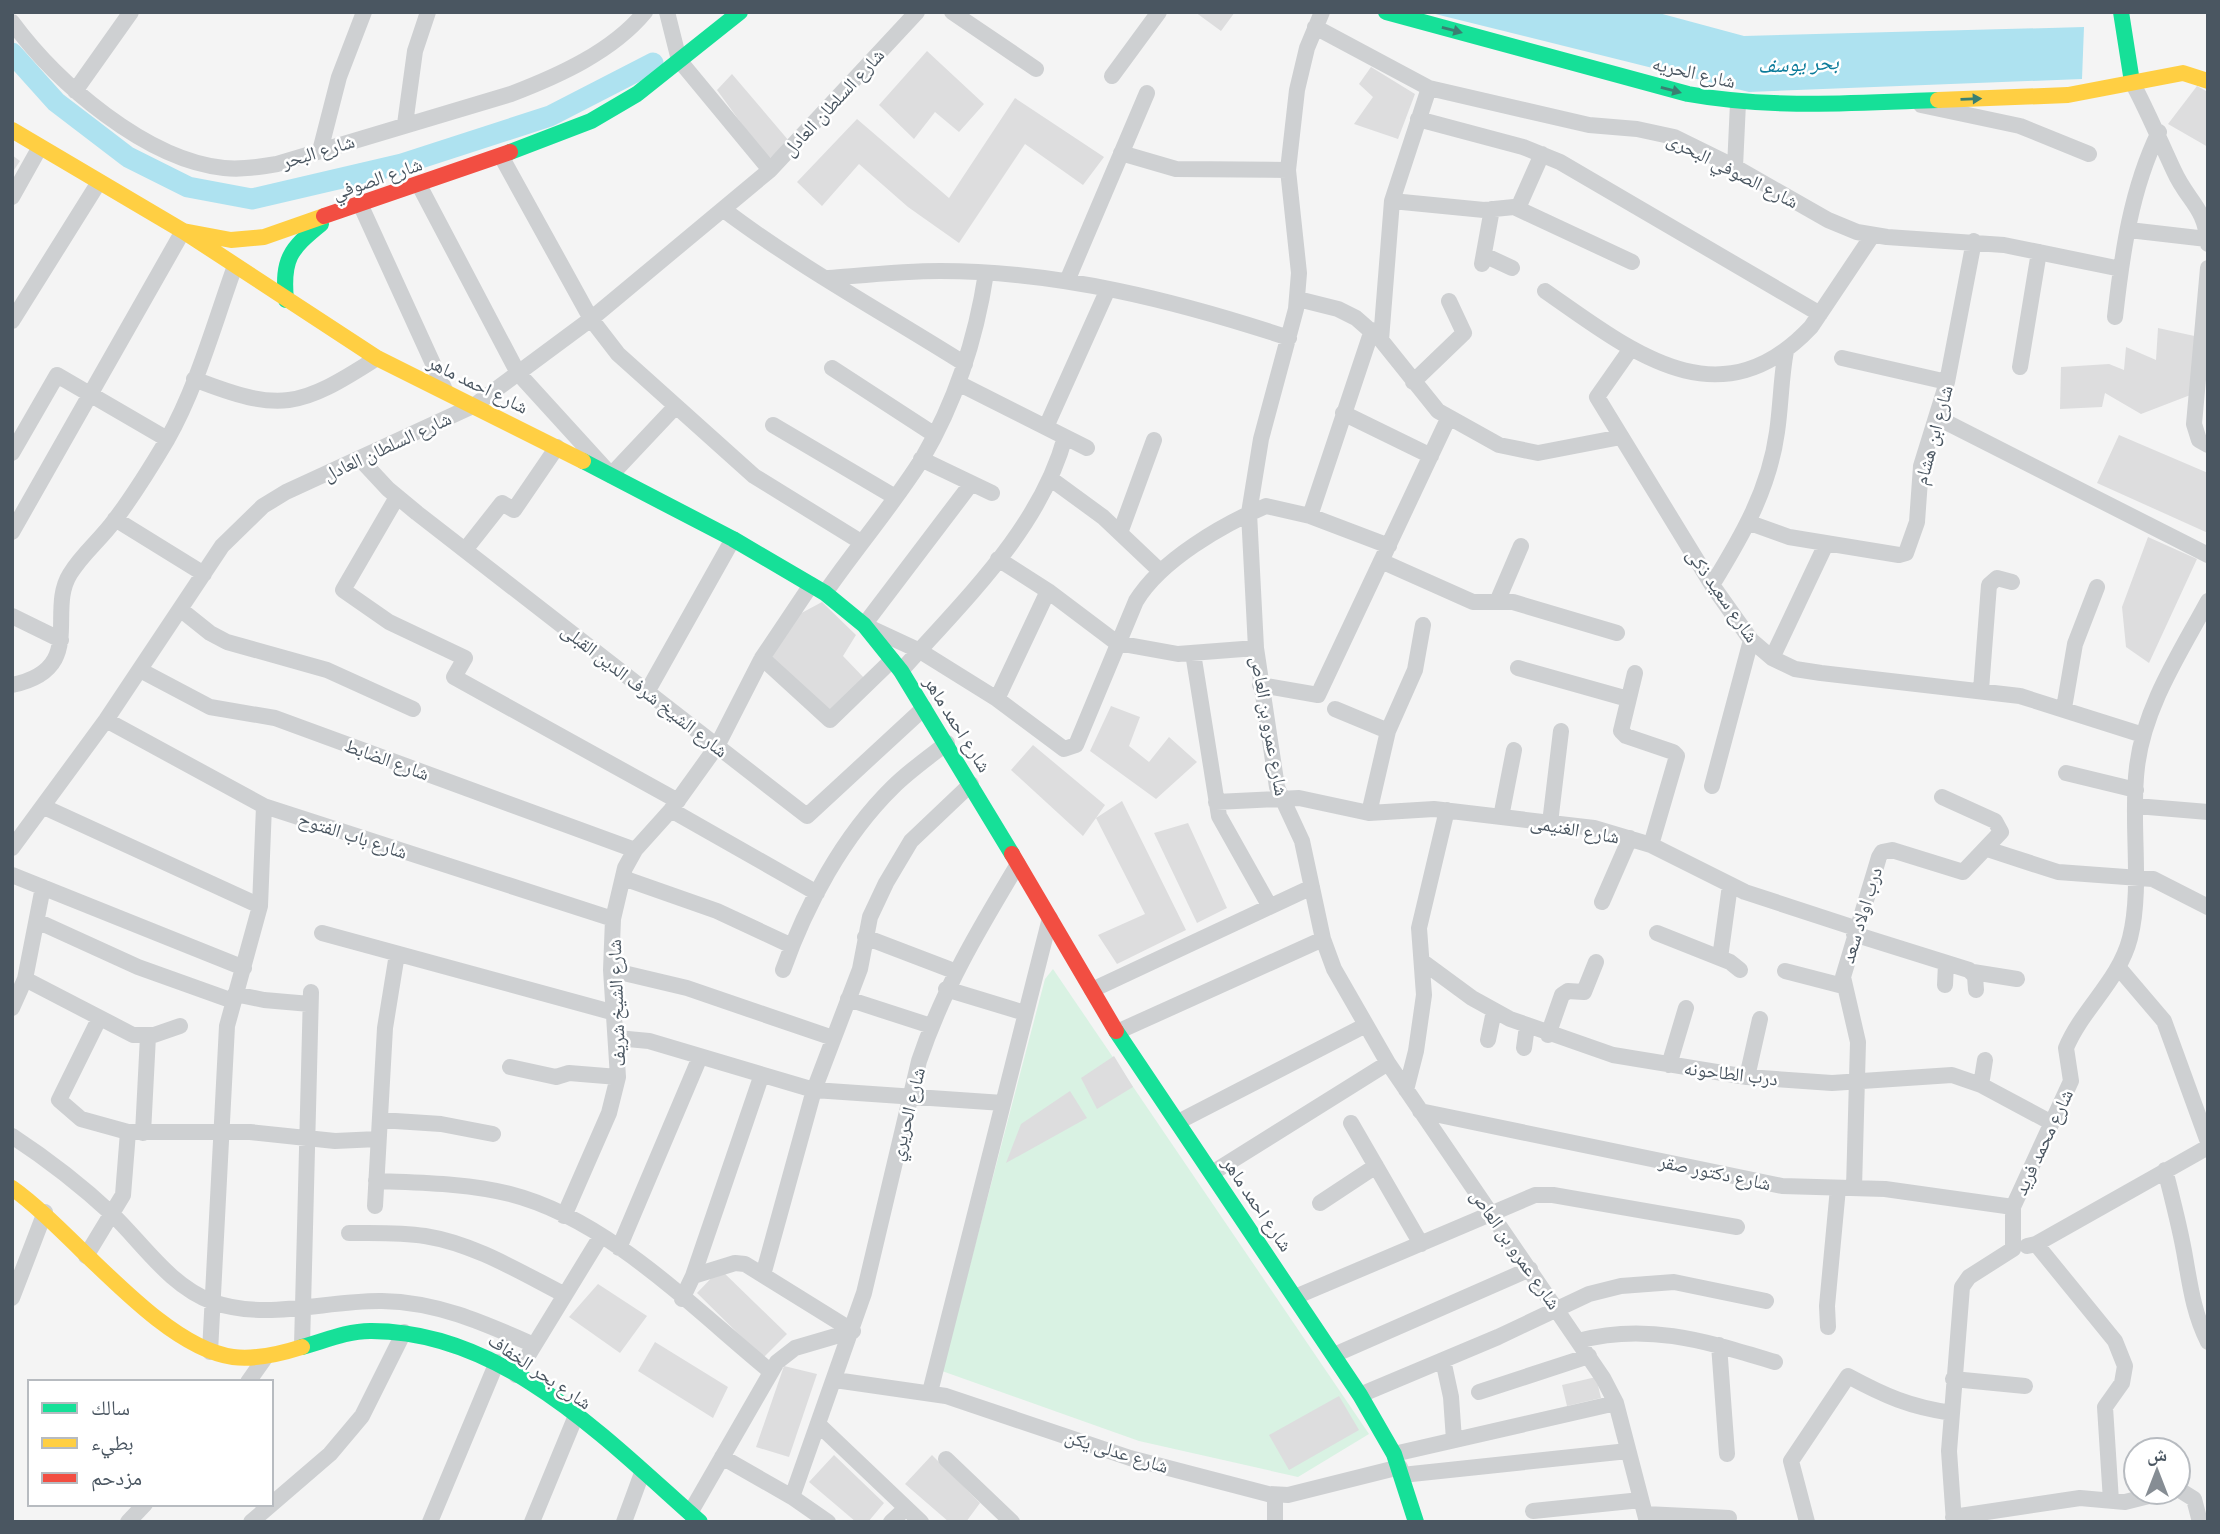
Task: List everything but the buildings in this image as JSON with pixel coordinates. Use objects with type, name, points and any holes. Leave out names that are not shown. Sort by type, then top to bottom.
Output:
[{"type":"street","points":[[75,91],[131,12]]},
{"type":"street","points":[[320,151],[340,77],[364,12]]},
{"type":"street","points":[[405,124],[415,51],[428,12]]},
{"type":"street","name":"شارع البحر","points":[[12,22],[51,69],[75,91],[121,125],[174,154],[199,163],[225,169],[251,169],[277,164],[511,94],[546,80],[613,41],[645,12]]},
{"type":"street","points":[[667,12],[679,60],[770,170]]},
{"type":"street","name":"شارع الصوفي","points":[[12,130],[183,231],[215,239],[248,239],[361,206],[501,156],[607,114],[638,94],[740,12]]},
{"type":"street","name":"شارع السلطان العادل","points":[[12,848],[106,720],[204,574],[242,523],[286,492],[362,460],[475,405],[591,319],[770,170],[917,12]]},
{"type":"street","points":[[953,12],[1036,69]]},
{"type":"street","points":[[1112,76],[1159,12]]},
{"type":"street","name":"شارع الحريه","points":[[1386,12],[1688,94],[1738,103],[1789,105],[2068,95],[2183,73],[2208,81]]},
{"type":"street","points":[[2121,12],[2132,82],[2159,132],[2175,173],[2206,222],[2208,241],[2129,230]]},
{"type":"street","name":"شارع الصوفي البحرى","points":[[1319,20],[1429,88],[1589,125],[1656,132],[1674,137],[1735,167],[1828,220],[1872,236],[1974,241],[2121,269]]},
{"type":"street","name":"شارع عمرو بن العاص","points":[[1319,20],[1297,90],[1288,170],[1299,273],[1298,299],[1261,439],[1249,513],[1260,685],[1280,798],[1302,841],[1323,939],[1334,970],[1388,1063],[1589,1356],[1616,1403],[1645,1512]]},
{"type":"street","points":[[1310,516],[1343,413],[1377,335],[1392,201],[1429,88]]},
{"type":"street","points":[[1067,281],[1147,93]]},
{"type":"street","points":[[1905,101],[2020,126],[2089,154]]},
{"type":"street","points":[[1735,167],[1738,103]]},
{"type":"street","points":[[1418,119],[1542,154],[1594,181],[1820,314]]},
{"type":"street","points":[[2115,317],[2121,269],[2140,175],[2159,132]]},
{"type":"street","points":[[12,197],[40,147]]},
{"type":"street","points":[[1121,153],[1176,169],[1288,170]]},
{"type":"street","points":[[1518,208],[1542,154]]},
{"type":"street","points":[[501,156],[591,319],[618,354],[754,476],[861,542]]},
{"type":"street","points":[[12,321],[99,182]]},
{"type":"street","points":[[419,185],[518,373],[611,475],[676,407]]},
{"type":"street","points":[[1392,201],[1492,209],[1509,206],[1518,208],[1632,262]]},
{"type":"street","points":[[361,206],[445,390]]},
{"type":"street","points":[[1492,209],[1483,260],[1512,268]]},
{"type":"street","points":[[724,210],[785,254],[829,278],[965,364]]},
{"type":"street","points":[[286,300],[284,265],[288,254],[331,216]]},
{"type":"street","points":[[12,532],[183,231]]},
{"type":"street","name":"شارع احمد ماهر","points":[[183,231],[377,358],[475,405],[733,539],[818,589],[864,625],[897,666],[947,743],[1117,1032],[1360,1395],[1399,1465],[1416,1522]]},
{"type":"street","points":[[1545,291],[1630,350],[1654,362],[1704,374],[1747,369],[1786,351],[1811,327],[1872,236]]},
{"type":"street","name":"شارع ابن هشام","points":[[1750,523],[1772,533],[1826,544],[1899,555],[1906,553],[1917,522],[1921,466],[1947,382],[1974,241]]},
{"type":"street","points":[[2020,367],[2039,252]]},
{"type":"street","points":[[12,685],[43,672],[55,659],[61,640],[65,583],[115,519],[167,439],[194,379],[235,266]]},
{"type":"street","points":[[2208,268],[2194,424],[2199,440],[2208,444]]},
{"type":"street","points":[[829,278],[941,271],[1067,281],[1224,316],[1289,338]]},
{"type":"street","name":"شارع الشيخ شريف","points":[[564,1216],[609,1112],[618,1077],[611,970],[613,919],[622,878],[635,850],[675,806],[717,746],[762,658],[818,589],[861,542],[921,459],[958,383],[975,336],[986,273]]},
{"type":"street","points":[[1046,427],[1108,289]]},
{"type":"street","points":[[1298,299],[1338,309],[1377,335],[1429,403],[1448,419],[1499,445],[1525,452],[1552,452],[1621,437]]},
{"type":"street","points":[[1413,382],[1464,333],[1449,301]]},
{"type":"street","name":"شارع سعيد ذكى","points":[[1630,350],[1597,394],[1713,585],[1751,640],[1772,658],[1795,669],[1821,673],[1982,690],[2064,708],[2143,735]]},
{"type":"street","points":[[1713,585],[1750,523],[1772,458],[1786,351]]},
{"type":"street","points":[[194,379],[255,400],[290,401],[332,387],[377,358]]},
{"type":"street","points":[[1842,358],[1947,382]]},
{"type":"street","points":[[832,368],[934,435]]},
{"type":"street","points":[[12,453],[55,377],[60,376],[167,439]]},
{"type":"street","points":[[958,383],[1087,448]]},
{"type":"street","points":[[1343,413],[1431,456]]},
{"type":"street","points":[[1938,418],[2208,555]]},
{"type":"street","points":[[1260,685],[1312,697],[1318,695],[1448,419]]},
{"type":"street","points":[[773,425],[895,497]]},
{"type":"street","points":[[762,658],[830,720],[920,650],[998,559],[1032,514],[1051,479],[1065,437]]},
{"type":"street","points":[[1120,533],[1154,440]]},
{"type":"street","points":[[465,550],[502,503],[514,510],[557,447]]},
{"type":"street","points":[[921,459],[992,493]]},
{"type":"street","name":"شارع الشيخ شرف الدين القبلى","points":[[362,460],[397,497],[808,816],[924,708]]},
{"type":"street","points":[[1051,479],[1120,533],[1160,571]]},
{"type":"street","points":[[971,484],[864,625],[920,650],[997,699],[1060,747],[1069,750],[1076,746],[1136,601],[1160,571],[1249,513],[1266,506],[1310,516],[1389,546]]},
{"type":"street","points":[[397,497],[343,590],[389,622],[465,658],[454,677],[675,806],[817,893]]},
{"type":"street","points":[[115,519],[204,574]]},
{"type":"street","points":[[647,692],[733,539]]},
{"type":"street","points":[[1772,658],[1826,544]]},
{"type":"street","points":[[1497,602],[1521,546]]},
{"type":"street","points":[[998,559],[1048,591],[1117,643],[1193,653],[1256,648]]},
{"type":"street","points":[[1381,561],[1470,601],[1513,602],[1617,634]]},
{"type":"street","points":[[1982,690],[1989,585],[1997,578],[2012,582]]},
{"type":"street","points":[[2064,708],[2075,644],[2097,587]]},
{"type":"street","points":[[997,699],[1048,591]]},
{"type":"street","name":"شارع محمد فريد","points":[[2014,1247],[2012,1208],[2071,1081],[2066,1048],[2118,967],[2130,936],[2136,798],[2143,735],[2155,702],[2208,601]]},
{"type":"street","points":[[180,609],[210,633],[227,642],[327,670],[413,709]]},
{"type":"street","points":[[12,616],[61,640]]},
{"type":"street","points":[[1369,813],[1388,731],[1412,679],[1423,625]]},
{"type":"street","points":[[1712,786],[1751,640]]},
{"type":"street","points":[[1193,653],[1219,816],[1269,905]]},
{"type":"street","points":[[1518,668],[1628,699]]},
{"type":"street","name":"شارع الضابط","points":[[140,670],[210,707],[275,718],[635,850]]},
{"type":"street","points":[[1635,673],[1620,728],[1623,734],[1673,752],[1677,756],[1651,845]]},
{"type":"street","points":[[1335,709],[1388,731]]},
{"type":"street","name":"شارع باب الفتوح","points":[[106,720],[264,806],[613,919]]},
{"type":"street","points":[[1550,823],[1561,732]]},
{"type":"street","points":[[783,970],[817,893],[876,805],[903,777],[947,743]]},
{"type":"street","points":[[1501,817],[1514,750]]},
{"type":"street","points":[[2066,773],[2136,798],[2208,812]]},
{"type":"street","points":[[763,1275],[814,1090],[860,970],[864,937],[886,883],[911,841],[971,784]]},
{"type":"street","points":[[1942,797],[1998,824],[1999,836],[1987,849],[2058,872],[2153,879],[2208,906]]},
{"type":"street","name":"شارع الغنيمى","points":[[1216,802],[1280,798],[1319,801],[1369,813],[1447,810],[1594,828],[1651,845],[1730,885],[1855,931],[1973,972],[2017,979]]},
{"type":"street","points":[[210,1352],[227,1026],[260,906],[264,806]]},
{"type":"street","points":[[44,807],[260,906]]},
{"type":"street","points":[[1406,1090],[1421,1022],[1423,962],[1419,928],[1447,810]]},
{"type":"street","points":[[1602,902],[1630,838]]},
{"type":"street","name":"درب اولاد سعد","points":[[1828,1327],[1827,1306],[1846,1188],[1857,1083],[1858,1042],[1843,986],[1844,968],[1855,931],[1882,852],[1892,850],[1963,872],[1987,849]]},
{"type":"street","name":"شارع الحريري","points":[[792,1497],[853,1331],[931,1026],[954,971],[1018,864]]},
{"type":"street","points":[[12,875],[244,968]]},
{"type":"street","points":[[622,878],[717,911],[792,946]]},
{"type":"street","points":[[1720,958],[1730,885]]},
{"type":"street","points":[[12,1008],[25,979],[43,887]]},
{"type":"street","points":[[1092,990],[1312,887]]},
{"type":"street","points":[[930,1392],[1050,918]]},
{"type":"street","points":[[37,921],[138,967],[234,997],[311,998],[302,1346]]},
{"type":"street","points":[[322,933],[615,1013]]},
{"type":"street","points":[[1657,933],[1720,958],[1740,970]]},
{"type":"street","points":[[864,937],[954,971]]},
{"type":"street","points":[[1117,1032],[1323,939]]},
{"type":"street","points":[[375,1206],[386,1028],[397,954]]},
{"type":"street","name":"درب الطاحونه","points":[[1423,962],[1494,1011],[1548,1035],[1613,1055],[1747,1077],[1857,1083],[1934,1074],[1952,1075],[1982,1085],[2052,1123]]},
{"type":"street","points":[[1548,1035],[1562,995],[1568,991],[1584,992],[1597,962]]},
{"type":"street","points":[[1945,985],[1946,963]]},
{"type":"street","points":[[2118,967],[2164,1021],[2208,1142]]},
{"type":"street","points":[[611,970],[687,988],[833,1038]]},
{"type":"street","points":[[1785,971],[1843,986]]},
{"type":"street","points":[[1973,972],[1976,990]]},
{"type":"street","points":[[25,979],[126,1033],[148,1036],[180,1026]]},
{"type":"street","points":[[946,989],[1025,1013]]},
{"type":"street","points":[[848,999],[931,1026]]},
{"type":"street","points":[[1669,1065],[1686,1008]]},
{"type":"street","points":[[1488,1040],[1494,1011]]},
{"type":"street","points":[[99,1019],[59,1102],[81,1119],[136,1132],[221,1132],[353,1142],[379,1139]]},
{"type":"street","points":[[1747,1077],[1760,1019]]},
{"type":"street","points":[[1178,1122],[1366,1025]]},
{"type":"street","points":[[1524,1048],[1527,1026]]},
{"type":"street","points":[[86,1256],[112,1215],[126,1185],[136,1132],[148,1036]]},
{"type":"street","points":[[617,1038],[649,1041],[761,1077],[814,1090],[1003,1103]]},
{"type":"street","points":[[619,1248],[700,1057]]},
{"type":"street","points":[[1982,1085],[1985,1060]]},
{"type":"street","points":[[1212,1173],[1388,1063]]},
{"type":"street","points":[[510,1067],[556,1077],[569,1073],[618,1077]]},
{"type":"street","points":[[682,1299],[693,1276],[761,1077]]},
{"type":"street","name":"شارع دكتور صقر","points":[[1420,1111],[1782,1186],[1846,1188],[2012,1208]]},
{"type":"street","points":[[380,1119],[441,1124],[493,1134]]},
{"type":"street","points":[[1351,1123],[1421,1244]]},
{"type":"street","points":[[12,1136],[112,1215],[161,1266],[186,1287],[213,1302],[276,1310],[349,1302],[418,1303],[470,1316],[534,1345]]},
{"type":"street","points":[[2122,1501],[2081,1498],[1954,1520],[1948,1471],[1962,1287],[1969,1277],[2009,1253],[2014,1247],[2036,1244],[2208,1147]]},
{"type":"street","points":[[1320,1203],[1376,1166]]},
{"type":"street","points":[[2165,1170],[2182,1240],[2189,1293],[2197,1320],[2208,1342]]},
{"type":"street","points":[[376,1181],[444,1184],[509,1194],[564,1216],[619,1248],[770,1371]]},
{"type":"street","name":"شارع بحر الخفاف","points":[[12,1188],[45,1212],[86,1256],[155,1316],[210,1352],[228,1357],[265,1357],[336,1335],[404,1332],[468,1348],[497,1362],[575,1418],[695,1518]]},
{"type":"street","points":[[1295,1297],[1526,1197],[1544,1194],[1737,1227]]},
{"type":"street","points":[[12,1298],[45,1212]]},
{"type":"street","points":[[349,1233],[404,1234],[449,1241],[491,1258],[565,1295]]},
{"type":"street","points":[[516,1375],[601,1236]]},
{"type":"street","points":[[2036,1244],[2115,1341],[2124,1357],[2122,1383],[2105,1407],[2111,1501]]},
{"type":"street","points":[[693,1276],[741,1262],[853,1331]]},
{"type":"street","points":[[1334,1355],[1530,1269]]},
{"type":"street","points":[[1360,1395],[1589,1294],[1655,1282],[1689,1284],[1766,1301]]},
{"type":"street","points":[[695,1518],[722,1457],[770,1371],[784,1354],[794,1348],[853,1331]]},
{"type":"street","points":[[273,1503],[330,1454],[362,1416],[404,1332]]},
{"type":"street","points":[[1578,1340],[1619,1332],[1650,1332],[1719,1345],[1775,1362]]},
{"type":"street","points":[[1719,1345],[1727,1454]]},
{"type":"street","points":[[1479,1392],[1589,1356]]},
{"type":"street","points":[[249,1380],[265,1357]]},
{"type":"street","points":[[1443,1360],[1451,1397],[1454,1440]]},
{"type":"street","points":[[430,1522],[497,1362]]},
{"type":"street","points":[[1807,1522],[1791,1461],[1848,1376],[1894,1401],[1952,1413]]},
{"type":"street","points":[[1953,1379],[2025,1386]]},
{"type":"street","name":"شارع عدلى يكن","points":[[835,1380],[930,1392],[1130,1458],[1275,1495],[1288,1495],[1399,1465]]},
{"type":"street","points":[[1399,1465],[1454,1440],[1616,1403]]},
{"type":"street","points":[[532,1522],[575,1418]]},
{"type":"street","points":[[819,1425],[921,1522]]},
{"type":"street","points":[[1399,1465],[1628,1451]]},
{"type":"street","points":[[722,1457],[792,1497],[828,1522]]},
{"type":"street","points":[[946,1459],[1012,1522]]},
{"type":"street","points":[[624,1522],[642,1473]]},
{"type":"street","points":[[1275,1495],[1275,1522]]},
{"type":"street","points":[[2192,1498],[2200,1522]]},
{"type":"street","points":[[128,1522],[143,1506]]},
{"type":"street","points":[[251,1522],[270,1506]]},
{"type":"street","points":[[891,1522],[906,1508]]},
{"type":"street","points":[[1533,1511],[1645,1512],[1730,1518]]},
{"type":"green space","points":[[1053,969],[1369,1434],[1298,1477],[1139,1441],[942,1371],[1045,979]]},
{"type":"water","name":"بحر يوسف","points":[[1427,12],[1655,12],[1744,36],[2084,27],[2082,79],[1749,92]]},
{"type":"waterway","points":[[12,53],[56,102],[128,157],[188,187],[252,199],[402,164],[550,116],[653,63]]},
{"type":"traffic: fast","points":[[510,152],[591,121],[637,94],[740,12]]},
{"type":"traffic: fast","points":[[1386,12],[1688,94],[1719,99],[1781,103],[1938,100]]},
{"type":"traffic: fast","points":[[2121,12],[2132,82]]},
{"type":"traffic: fast","points":[[286,300],[285,274],[290,256],[321,224]]},
{"type":"traffic: fast","points":[[583,461],[733,539],[825,593],[864,625],[901,671],[1012,854]]},
{"type":"traffic: fast","points":[[1116,1031],[1360,1395],[1394,1454],[1416,1522]]},
{"type":"traffic: fast","points":[[302,1347],[344,1334],[370,1331],[419,1336],[465,1349],[508,1369],[550,1395],[628,1457],[700,1522]]},
{"type":"traffic: slow","points":[[1938,100],[2068,95],[2183,73],[2208,81]]},
{"type":"traffic: slow","points":[[12,130],[183,231],[231,240],[264,237],[324,216]]},
{"type":"traffic: slow","points":[[183,231],[377,358],[583,461]]},
{"type":"traffic: slow","points":[[12,1188],[147,1310],[205,1349],[233,1357],[250,1358],[302,1347]]},
{"type":"traffic: jam","points":[[324,216],[510,152]]},
{"type":"traffic: jam","points":[[1012,854],[1116,1031]]}]
